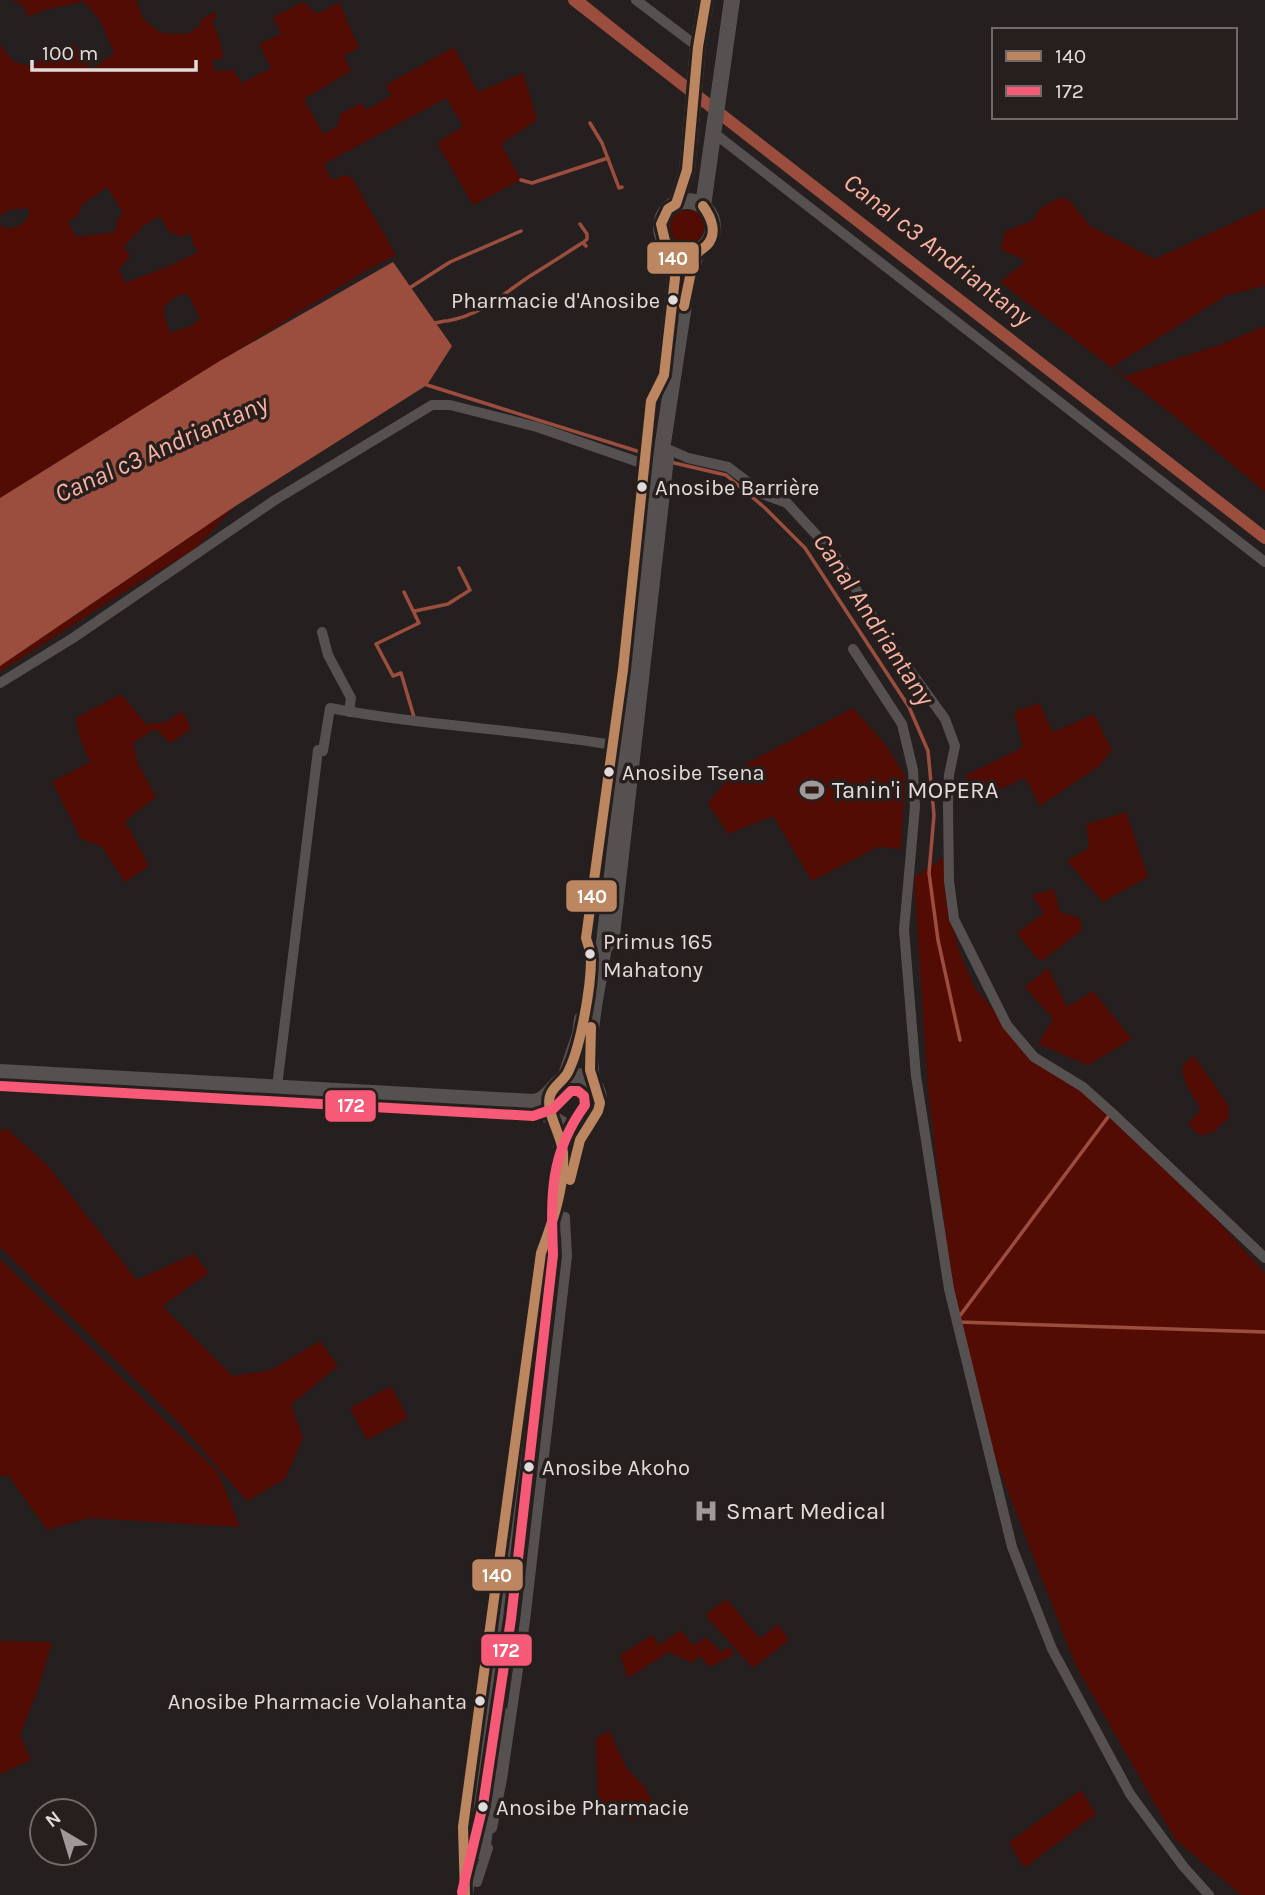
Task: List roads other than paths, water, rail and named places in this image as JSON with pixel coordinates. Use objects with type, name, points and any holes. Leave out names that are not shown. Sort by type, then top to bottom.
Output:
[{"type":"main road","points":[[676,204],[687,170],[698,47],[706,0]]},
{"type":"main road","points":[[703,206],[732,0]]},
{"type":"main road","points":[[565,1078],[580,1034],[669,375],[688,279],[697,251],[710,239],[713,231],[711,215],[703,206],[690,201],[668,209],[661,224],[662,233],[672,248],[675,278],[669,375]]},
{"type":"main road","points":[[672,248],[684,253],[697,251]]},
{"type":"main road","points":[[560,1217],[574,1155],[587,1124],[598,1113],[600,1106],[600,1098],[593,1084],[589,1047],[602,960],[658,460]]},
{"type":"main road","points":[[0,1072],[534,1102],[550,1094],[558,1082],[565,1078],[580,1077],[593,1084]]},
{"type":"main road","points":[[0,1082],[543,1112],[565,1126],[573,1128],[587,1124]]},
{"type":"main road","points":[[471,1889],[560,1217],[563,1154],[561,1136],[549,1106],[550,1094]]},
{"type":"street","points":[[636,0],[698,47]]},
{"type":"street","points":[[714,133],[1265,562]]},
{"type":"street","points":[[0,683],[73,638],[275,500],[432,405],[450,405],[658,460],[688,458],[728,467],[765,495],[787,503],[834,554],[883,633],[945,719],[955,746],[949,775],[948,806],[948,881],[954,919],[1006,1025],[1034,1056],[1083,1087],[1111,1112],[1265,1258]]},
{"type":"street","points":[[322,632],[332,664],[351,698],[349,712]]},
{"type":"street","points":[[853,649],[902,724],[913,770],[915,807],[904,930],[916,1076],[949,1289],[1012,1547],[1052,1649],[1130,1794],[1183,1866],[1209,1895]]},
{"type":"street","points":[[277,1087],[318,750],[323,751],[330,708],[612,745]]},
{"type":"water","points":[[393,262],[452,346],[427,385],[234,507],[0,666],[0,498],[218,362]]},
{"type":"waterway","name":"Canal c3 Andriantany","points":[[574,0],[1265,538]]},
{"type":"waterway","name":"Canal c3 Andriantany","points":[[583,0],[690,86]]},
{"type":"waterway","name":"Canal c3 Andriantany","points":[[699,93],[712,103]]},
{"type":"waterway","name":"Canal c3 Andriantany","points":[[721,110],[1265,533]]},
{"type":"waterway","points":[[590,123],[602,143],[619,188],[622,187]]},
{"type":"waterway","points":[[521,180],[532,183],[608,158]]},
{"type":"waterway","points":[[580,224],[587,234],[583,243],[586,246]]},
{"type":"waterway","points":[[411,287],[450,262],[521,231]]},
{"type":"waterway","points":[[447,321],[481,309],[582,243]]},
{"type":"waterway","points":[[435,323],[445,321]]},
{"type":"waterway","name":"Canal Andriantany","points":[[427,385],[656,457]]},
{"type":"waterway","name":"Canal Andriantany","points":[[670,462],[726,475],[765,508],[805,548],[909,707],[928,751],[934,815],[929,873],[938,940],[960,1040]]},
{"type":"waterway","points":[[415,611],[448,604],[470,590],[459,568]]},
{"type":"waterway","points":[[404,592],[419,623],[376,644],[393,676],[401,673],[414,717]]},
{"type":"waterway","points":[[959,1317],[1111,1113]]},
{"type":"waterway","points":[[958,1322],[1265,1332]]},
{"type":"place","name":"Pharmacie d'Anosibe","points":[[673,300]]},
{"type":"place","name":"Anosibe Barrière","points":[[642,487]]},
{"type":"place","name":"Anosibe Tsena","points":[[609,772]]},
{"type":"place","name":"Tanin'i MOPERA","points":[[812,790]]},
{"type":"place","name":"Primus 165 Mahatony","points":[[590,954]]},
{"type":"place","name":"Anosibe Akoho","points":[[529,1467]]},
{"type":"place","name":"Smart Medical","points":[[706,1511]]},
{"type":"place","name":"Anosibe Pharmacie Volahanta","points":[[480,1701]]},
{"type":"place","name":"Anosibe Pharmacie","points":[[483,1807]]}]
